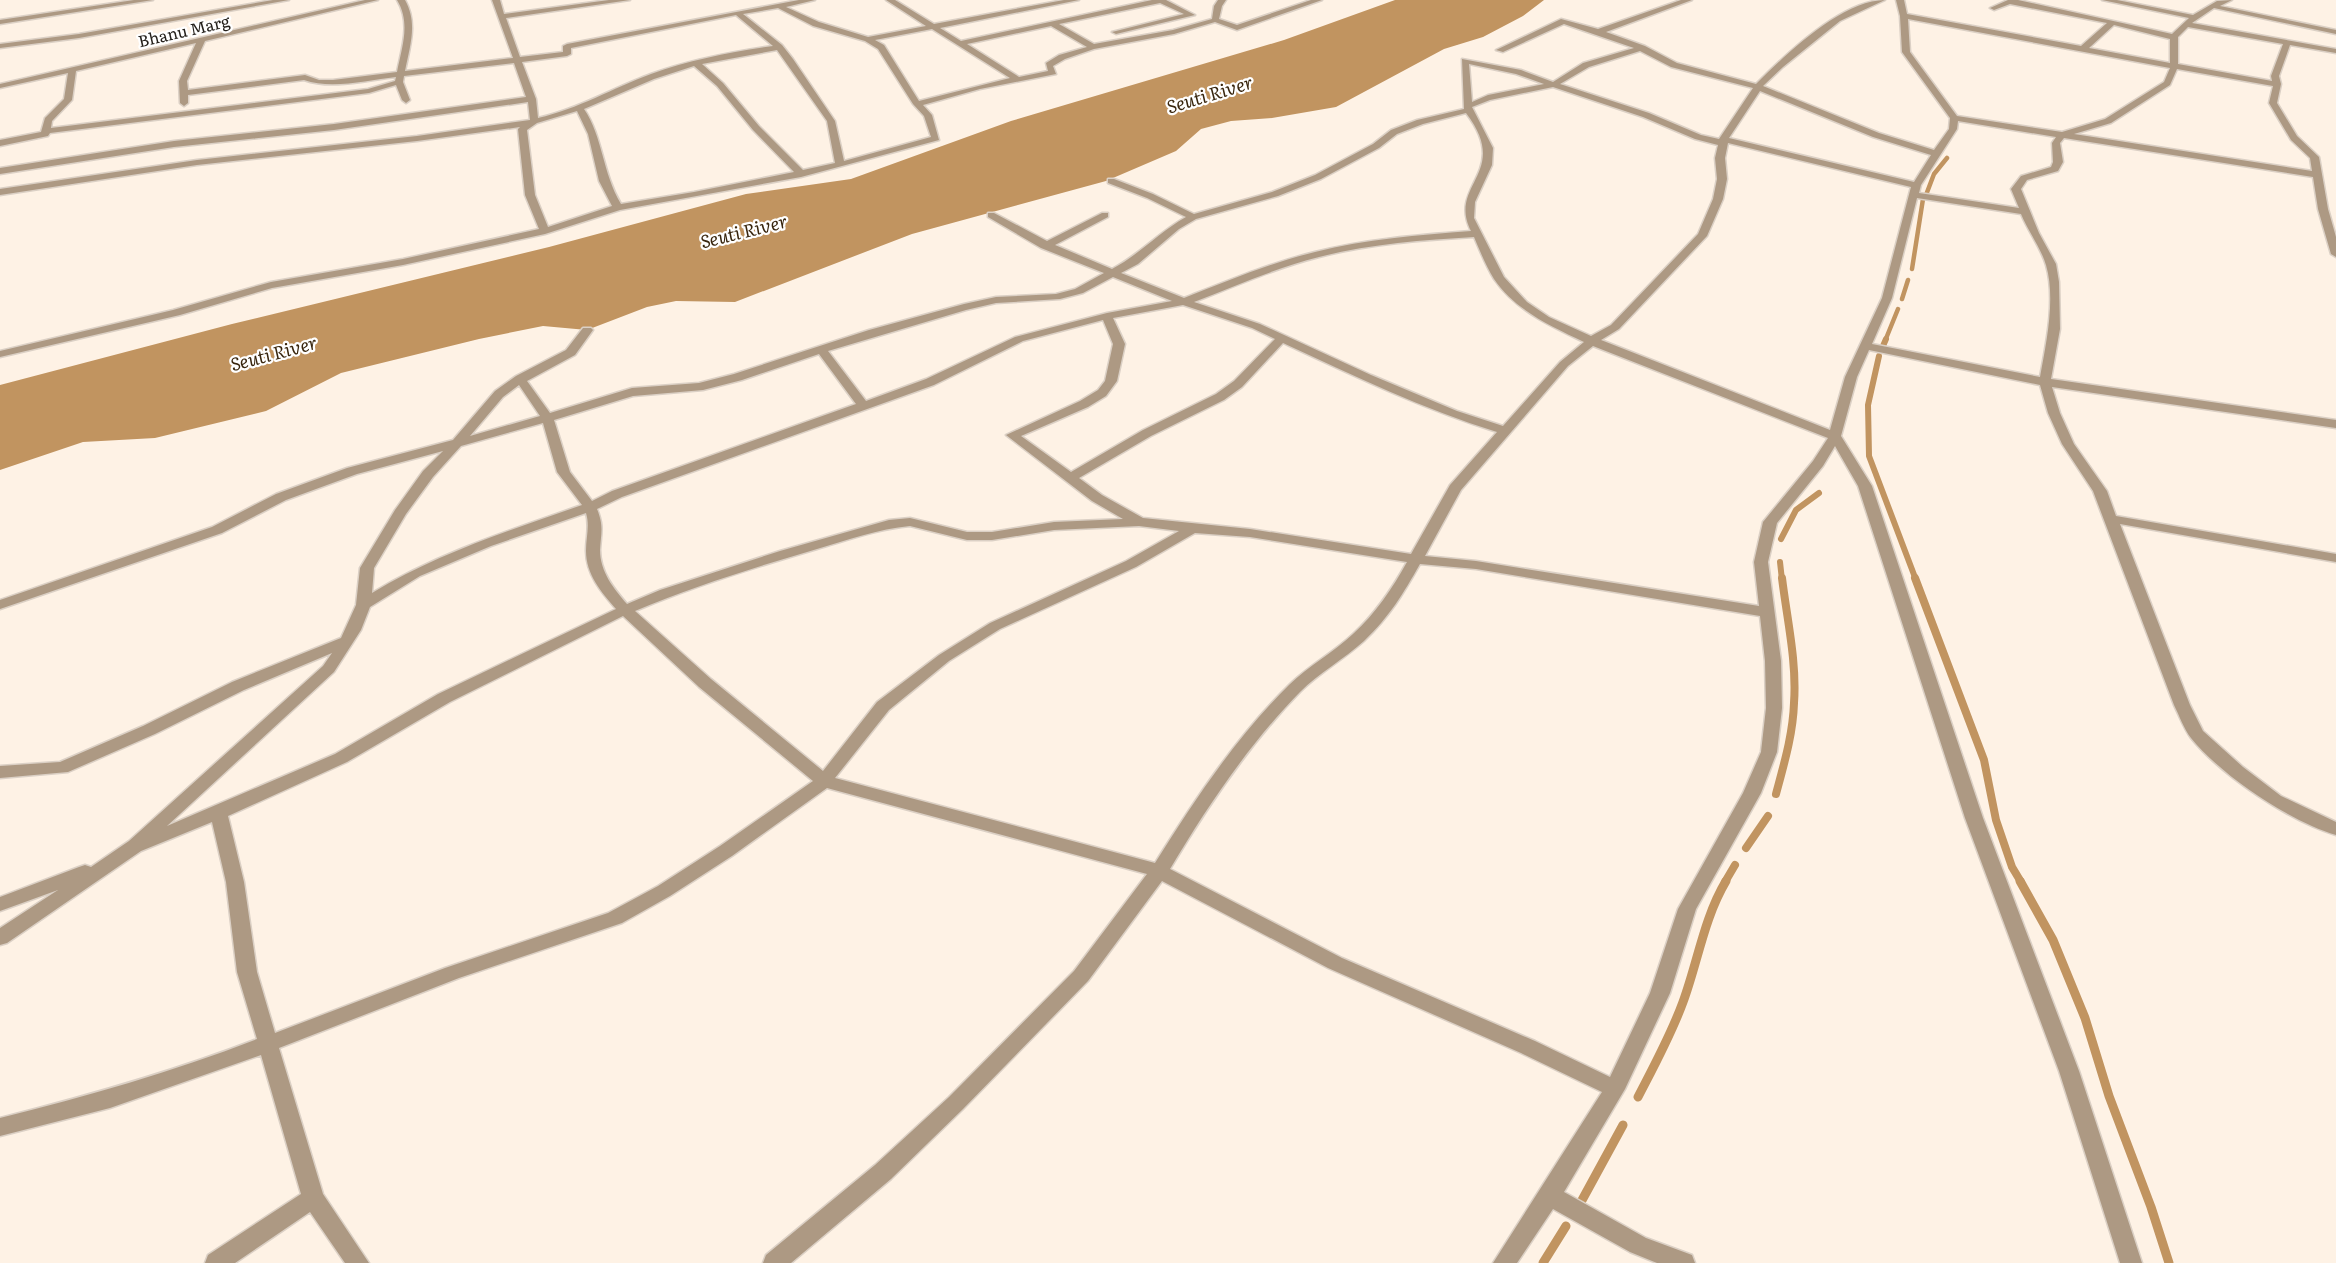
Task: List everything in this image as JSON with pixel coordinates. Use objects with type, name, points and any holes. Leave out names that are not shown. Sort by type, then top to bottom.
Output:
[{"type":"street","points":[[0,22],[149,0]]},
{"type":"street","points":[[2,47],[285,0]]},
{"type":"street","name":"Bhanu Marg","points":[[0,86],[201,41],[321,9],[374,0]]},
{"type":"street","points":[[401,0],[408,12],[409,30],[400,78],[406,100]]},
{"type":"street","points":[[496,0],[532,99],[534,122]]},
{"type":"street","points":[[503,16],[626,0]]},
{"type":"street","points":[[182,93],[305,77],[318,82],[400,78],[516,59],[567,54],[567,46],[811,0]]},
{"type":"street","points":[[890,0],[963,43],[1017,79]]},
{"type":"street","points":[[868,39],[1075,0]]},
{"type":"street","points":[[963,43],[1161,0],[1191,15],[1112,33]]},
{"type":"street","points":[[1215,20],[1222,0]]},
{"type":"street","points":[[1053,24],[1082,41],[1092,42],[1174,32],[1215,20],[1237,28],[1318,0]]},
{"type":"street","points":[[1601,31],[1688,0]]},
{"type":"street","points":[[774,1263],[883,1172],[956,1103],[1081,976],[1159,871],[1191,819],[1240,752],[1295,688],[1358,638],[1392,602],[1455,488],[1564,364],[1592,341],[1615,327],[1702,236],[1718,199],[1722,179],[1720,158],[1723,141],[1758,87],[1823,29],[1881,0]]},
{"type":"street","points":[[1504,1263],[1550,1196],[1614,1089],[1660,993],[1687,909],[1752,793],[1769,752],[1774,708],[1773,673],[1761,562],[1770,522],[1818,463],[1836,436],[1851,377],[1887,298],[1915,190],[1953,129],[1954,118],[1906,52],[1904,16],[1900,0]]},
{"type":"street","points":[[2106,0],[2194,17]]},
{"type":"street","points":[[2228,0],[2194,17],[2174,37],[2174,68],[2167,83],[2108,121],[2062,135],[2056,143],[2058,162],[2055,169],[2024,178],[2016,189],[2051,264],[2054,282],[2054,329],[2045,382],[2054,413],[2068,444],[2100,491],[2182,705],[2197,734],[2237,771],[2275,800],[2336,829]]},
{"type":"street","points":[[1994,8],[2012,1],[2174,37]]},
{"type":"street","points":[[0,354],[176,313],[271,285],[403,262],[545,231],[618,207],[801,174],[936,138],[927,115],[917,104],[881,47],[868,39],[816,24],[777,5]]},
{"type":"street","points":[[2212,6],[2336,32]]},
{"type":"street","points":[[737,14],[779,47],[831,122],[840,165]]},
{"type":"street","points":[[1904,16],[2174,68],[2277,84]]},
{"type":"street","points":[[1500,50],[1564,21],[1601,31],[1642,48],[1674,66],[1758,87],[1876,135],[1937,154]]},
{"type":"street","points":[[2082,49],[2113,22]]},
{"type":"street","points":[[2185,24],[2336,51]]},
{"type":"street","points":[[192,113],[184,105],[183,81],[201,41]]},
{"type":"street","points":[[917,104],[1053,72],[1049,65],[1092,42]]},
{"type":"street","points":[[2287,42],[2275,76],[2277,84],[2273,104],[2294,138],[2314,157],[2323,209],[2336,254]]},
{"type":"street","points":[[0,192],[148,169],[414,139],[534,122],[579,108],[652,76],[695,63],[779,47]]},
{"type":"street","points":[[0,604],[217,530],[281,497],[352,471],[548,419],[632,392],[699,387],[718,382],[964,307],[996,300],[1056,297],[1079,291],[1113,275],[1153,247],[1175,227],[1193,217],[1275,194],[1307,182],[1376,146],[1394,132],[1420,122],[1468,108],[1488,98],[1553,85],[1586,65],[1642,48]]},
{"type":"street","points":[[2026,212],[1915,190],[1723,141],[1698,137],[1646,115],[1518,72],[1465,61],[1468,108],[1478,123],[1489,148],[1487,165],[1470,202],[1469,218],[1499,278],[1523,304],[1545,319],[1592,341],[1836,436],[1864,486],[1974,819],[2069,1071],[2131,1263]]},
{"type":"street","points":[[695,63],[717,82],[755,127],[790,160],[801,174]]},
{"type":"street","points":[[46,131],[48,120],[68,100],[72,70]]},
{"type":"street","points":[[0,142],[40,136],[46,131],[369,91],[400,78]]},
{"type":"street","points":[[0,171],[174,144],[323,129],[532,99]]},
{"type":"street","points":[[579,108],[585,116],[599,157],[604,182],[618,207]]},
{"type":"street","points":[[1954,118],[2318,175]]},
{"type":"street","points":[[534,122],[522,129],[523,147],[528,161],[531,197],[545,231]]},
{"type":"street","points":[[1111,181],[1150,196],[1193,217]]},
{"type":"street","points":[[1046,246],[1105,214]]},
{"type":"street","points":[[991,215],[1046,246],[1113,275],[1283,337],[1366,378],[1453,414],[1504,430]]},
{"type":"street","points":[[363,604],[425,569],[486,543],[865,407],[930,382],[1019,339],[1107,316],[1184,302],[1272,268],[1318,254],[1357,246],[1478,234]]},
{"type":"street","points":[[1107,316],[1119,344],[1111,381],[1102,393],[1084,404],[1012,435],[1097,498],[1139,522]]},
{"type":"street","points":[[0,938],[135,846],[329,669],[347,641],[363,604],[367,568],[428,474],[500,394],[520,380],[564,359],[581,343],[586,330]]},
{"type":"street","points":[[1070,477],[1100,462],[1147,433],[1220,397],[1238,384],[1283,337]]},
{"type":"street","points":[[1867,346],[2045,382],[2335,428]]},
{"type":"street","points":[[822,350],[854,396],[865,407]]},
{"type":"street","points":[[520,380],[548,419],[564,472],[590,507],[596,523],[593,553],[602,584],[625,610],[705,683],[824,781],[1159,871],[1335,963],[1527,1047],[1614,1089]]},
{"type":"street","points":[[2112,519],[2336,558]]},
{"type":"street","points":[[135,846],[219,813],[341,758],[444,698],[625,610],[665,593],[889,524],[910,522],[967,536],[992,536],[1053,526],[1139,522],[1250,533],[1416,559],[1476,565],[1766,612]]},
{"type":"street","points":[[0,1127],[110,1099],[269,1045],[452,973],[615,918],[664,891],[726,852],[824,781],[883,706],[945,658],[995,626],[1131,564],[1193,529]]},
{"type":"street","points":[[0,772],[62,768],[149,730],[192,706],[347,641]]},
{"type":"street","points":[[219,813],[235,882],[247,972],[313,1198],[358,1263]]},
{"type":"street","points":[[0,904],[105,865]]},
{"type":"street","points":[[1550,1196],[1638,1245],[1684,1263]]},
{"type":"street","points":[[216,1263],[313,1198]]},
{"type":"water","name":"Seuti River","points":[[1395,0],[1544,0],[1523,16],[1483,37],[1444,49],[1336,107],[1272,118],[1231,121],[1201,129],[1176,151],[1106,181],[912,234],[735,302],[676,301],[647,307],[587,330],[543,326],[479,339],[341,373],[266,411],[155,438],[83,442],[0,470],[0,385],[232,324],[549,247],[746,194],[851,179],[1011,121],[1284,40]]},
{"type":"waterway","points":[[1926,195],[1934,174],[1947,158]]},
{"type":"waterway","points":[[1912,269],[1923,199]]},
{"type":"waterway","points":[[1902,299],[1908,280]]},
{"type":"waterway","points":[[1885,341],[1898,309]]},
{"type":"waterway","points":[[1883,346],[1886,339]]},
{"type":"waterway","points":[[1879,356],[1868,405],[1869,456],[1916,580]]},
{"type":"waterway","points":[[1781,539],[1796,510],[1819,493]]},
{"type":"waterway","points":[[1780,562],[1782,580]]},
{"type":"waterway","points":[[1776,794],[1790,738],[1795,688],[1782,578]]},
{"type":"waterway","points":[[1915,578],[1984,760],[1996,820],[2012,867],[2021,882]]},
{"type":"waterway","points":[[1746,848],[1768,816]]},
{"type":"waterway","points":[[1725,882],[1735,865]]},
{"type":"waterway","points":[[1638,1097],[1678,1014],[1712,910],[1726,881]]},
{"type":"waterway","points":[[2020,881],[2053,940],[2085,1018],[2109,1096],[2151,1207],[2169,1263]]},
{"type":"waterway","points":[[1581,1202],[1623,1125]]},
{"type":"waterway","points":[[1543,1263],[1566,1226]]}]
